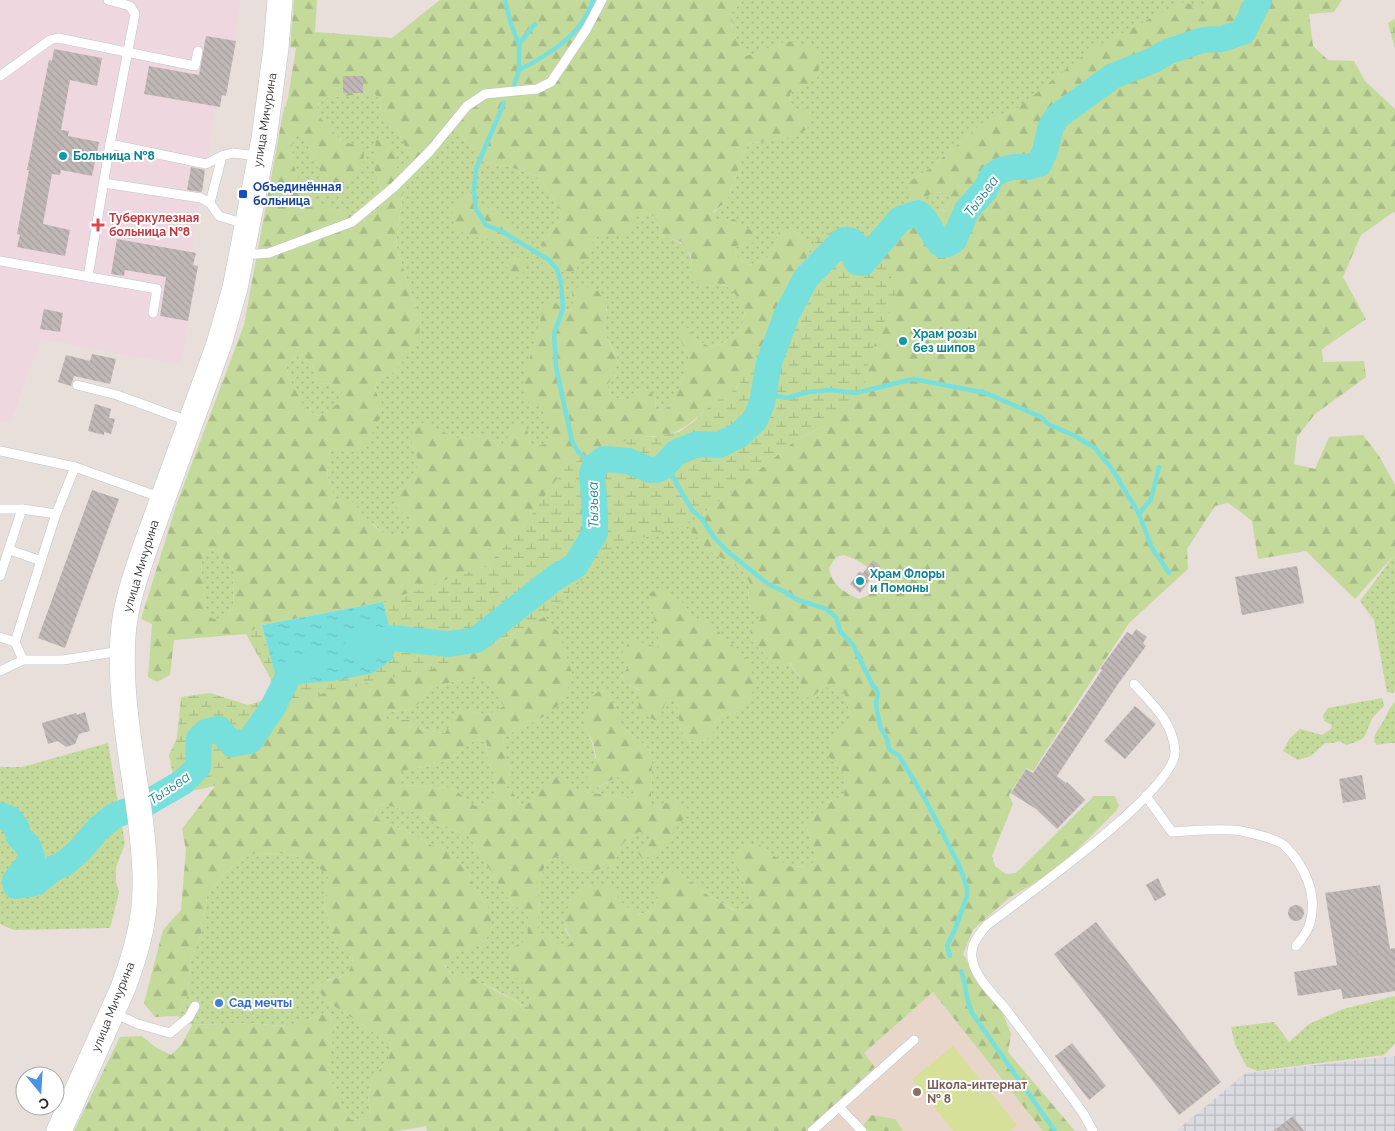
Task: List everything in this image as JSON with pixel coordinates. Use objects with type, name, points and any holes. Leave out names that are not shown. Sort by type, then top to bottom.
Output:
[{"type":"main road","name":"улица Мичурина","points":[[59,1131],[132,964],[141,928],[145,889],[145,860],[123,686],[123,635],[129,601],[140,561],[220,344],[232,302],[260,156],[276,48],[280,0]]},
{"type":"lane","points":[[88,277],[110,144],[135,14],[130,6],[108,0]]},
{"type":"lane","points":[[242,255],[269,253],[352,222],[394,187],[430,151],[467,106],[485,94],[537,89],[551,82],[586,30],[602,0]]},
{"type":"lane","points":[[0,76],[50,40],[58,38],[195,66],[198,51]]},
{"type":"lane","points":[[110,144],[206,164],[232,153],[260,156]]},
{"type":"lane","points":[[210,203],[222,156]]},
{"type":"lane","points":[[104,183],[200,198],[210,203],[219,216],[248,224]]},
{"type":"lane","points":[[0,261],[157,289],[153,313]]},
{"type":"lane","points":[[78,385],[117,395],[191,422]]},
{"type":"lane","points":[[0,451],[75,467],[163,498]]},
{"type":"lane","points":[[14,642],[56,514],[75,467]]},
{"type":"lane","points":[[0,509],[22,509],[56,514]]},
{"type":"lane","points":[[0,576],[22,509]]},
{"type":"lane","points":[[10,550],[41,561]]},
{"type":"lane","points":[[0,637],[14,642],[23,660]]},
{"type":"lane","points":[[0,671],[23,660],[63,660],[122,651]]},
{"type":"lane","points":[[1093,1131],[1084,1113],[979,975],[972,957],[972,946],[987,925],[1083,854],[1146,796],[1169,769],[1175,753],[1171,732],[1163,716],[1134,684]]},
{"type":"lane","points":[[1146,796],[1172,832],[1240,831],[1262,836],[1284,845],[1304,872],[1311,886],[1310,924],[1296,946]]},
{"type":"lane","points":[[112,1012],[138,1024],[170,1034],[189,1017],[195,1006]]},
{"type":"lane","points":[[812,1131],[914,1040]]},
{"type":"lane","points":[[839,1107],[862,1131]]},
{"type":"shaded area","name":"Туберкулезная больница №8","points":[[0,0],[240,0],[236,41],[226,96],[222,95],[220,107],[216,107],[191,252],[195,253],[193,265],[198,266],[180,365],[41,339],[10,423],[0,421]]},
{"type":"shaded area","name":"Школа-интернат № 8","points":[[933,992],[1043,1131],[778,1131],[864,1053]]},
{"type":"shaded area","points":[[1395,1056],[1395,1131],[1176,1131],[1246,1073]]},
{"type":"green space","points":[[294,0],[317,0],[315,32],[392,38],[440,0],[743,0],[732,12],[733,33],[746,56],[787,41],[809,45],[820,58],[818,77],[802,88],[790,93],[791,103],[797,110],[808,108],[813,115],[807,129],[795,136],[748,144],[726,202],[713,212],[717,222],[734,219],[755,233],[753,243],[744,243],[735,247],[736,256],[749,265],[767,258],[772,252],[778,233],[791,228],[812,246],[839,234],[877,256],[878,250],[899,226],[913,219],[943,210],[951,201],[948,193],[935,192],[919,200],[908,194],[907,183],[929,169],[984,122],[1015,110],[1089,51],[1181,2],[1204,7],[1204,0],[1342,0],[1334,12],[1309,14],[1313,46],[1328,60],[1354,61],[1365,81],[1395,109],[1395,212],[1361,235],[1343,277],[1366,319],[1322,349],[1323,362],[1364,361],[1366,377],[1315,414],[1297,437],[1294,464],[1315,469],[1329,437],[1363,435],[1379,456],[1395,485],[1395,554],[1355,599],[1306,551],[1258,559],[1252,521],[1228,503],[1215,506],[1187,549],[1188,569],[1129,623],[1033,771],[1026,768],[1009,795],[1013,804],[992,856],[995,866],[1006,874],[1016,873],[1094,796],[1115,796],[1119,806],[1064,863],[1042,879],[1009,898],[973,930],[963,954],[974,973],[1003,1013],[1011,1034],[1008,1052],[1075,1131],[1043,1131],[933,992],[864,1053],[875,1067],[806,1131],[427,1131],[426,1126],[397,1131],[74,1131],[120,1037],[142,1036],[155,1047],[171,1055],[182,1044],[192,1025],[251,1023],[288,1027],[328,1012],[335,1026],[328,1067],[340,1105],[351,1120],[371,1117],[368,1097],[372,1078],[388,1060],[392,1045],[328,1002],[314,985],[348,974],[353,959],[338,947],[324,906],[328,877],[313,861],[285,853],[250,854],[227,871],[207,896],[202,931],[190,962],[188,994],[177,1016],[155,1017],[144,1003],[163,930],[181,910],[186,850],[182,829],[215,786],[231,750],[259,738],[278,716],[295,702],[328,692],[354,687],[384,677],[409,678],[488,647],[544,617],[559,633],[572,673],[565,699],[547,715],[503,737],[506,758],[511,769],[506,787],[514,794],[521,805],[528,803],[551,779],[563,777],[571,790],[636,799],[630,780],[622,775],[595,788],[587,778],[596,757],[593,743],[585,727],[589,699],[599,691],[608,692],[622,727],[647,747],[652,758],[651,806],[676,801],[686,807],[688,813],[661,848],[643,860],[638,853],[656,834],[639,832],[623,843],[612,866],[589,872],[584,872],[574,867],[561,855],[546,862],[540,880],[537,933],[553,933],[564,949],[573,941],[565,924],[566,911],[585,884],[607,884],[624,905],[638,915],[654,910],[658,898],[654,882],[664,872],[679,872],[709,896],[734,910],[749,905],[751,894],[738,873],[734,856],[746,843],[760,845],[787,866],[810,867],[816,859],[806,824],[817,809],[826,803],[844,796],[845,775],[829,757],[829,745],[852,718],[844,693],[824,686],[812,698],[804,697],[799,691],[801,679],[790,663],[776,667],[752,641],[750,630],[761,619],[748,597],[750,583],[742,570],[708,550],[687,525],[733,491],[797,439],[825,426],[762,347],[744,378],[734,390],[680,430],[663,435],[640,436],[567,465],[522,528],[486,566],[383,602],[262,625],[246,634],[174,640],[170,675],[157,682],[148,677],[152,624],[141,619],[177,503],[244,325],[283,113],[288,98],[296,48],[290,47]],"holes":[[[374,93],[380,100],[381,114],[396,127],[409,155],[417,161],[448,129],[457,129],[473,151],[488,163],[507,166],[536,176],[558,204],[562,220],[541,244],[541,261],[550,272],[573,272],[591,253],[593,241],[599,235],[621,235],[632,228],[634,220],[639,213],[654,216],[663,236],[681,242],[691,255],[692,273],[699,284],[723,285],[732,290],[736,295],[745,311],[741,330],[721,344],[710,347],[695,339],[688,328],[681,330],[680,339],[689,358],[677,395],[668,408],[656,410],[655,399],[648,389],[639,389],[628,399],[612,398],[607,386],[618,362],[604,331],[607,305],[598,291],[582,285],[572,291],[573,308],[565,311],[554,301],[545,303],[522,386],[527,402],[540,406],[551,429],[546,444],[531,447],[527,428],[518,424],[500,447],[487,436],[457,438],[424,423],[412,429],[412,446],[420,463],[396,499],[398,510],[410,517],[413,530],[403,534],[386,534],[372,524],[353,502],[335,499],[327,475],[331,448],[349,453],[365,448],[381,416],[379,398],[375,390],[377,380],[396,371],[419,337],[420,323],[396,244],[403,192],[394,154],[386,141],[376,140],[373,165],[381,189],[379,208],[370,215],[346,213],[326,207],[307,192],[296,172],[293,161],[293,136],[303,136],[322,175],[329,183],[347,181],[362,172],[364,154],[359,146],[341,141],[319,116],[317,106],[326,98]],[[300,354],[312,365],[317,384],[330,383],[342,392],[342,401],[320,416],[306,410],[290,380],[286,365]],[[217,549],[234,571],[233,610],[222,622],[207,616],[201,564],[206,550]],[[844,555],[853,558],[862,563],[875,575],[877,581],[876,588],[870,594],[859,599],[836,584],[829,568],[836,557]],[[466,679],[485,679],[504,706],[486,716],[468,710],[458,712],[445,733],[420,730],[412,720],[387,720],[387,712],[409,710],[421,701],[429,687]],[[476,739],[487,743],[486,754],[496,779],[493,800],[475,806],[453,788],[401,785],[401,771],[429,766],[450,759]],[[382,804],[417,813],[440,826],[468,835],[511,903],[528,914],[527,940],[509,949],[510,972],[522,982],[531,998],[528,1008],[470,977],[452,975],[444,965],[450,956],[484,943],[493,928],[488,907],[472,882],[468,871],[447,850],[431,845],[408,832],[379,820],[375,811]]]},
{"type":"green space","points":[[743,0],[1204,0],[1204,8],[1015,110],[984,122],[929,169],[907,183],[935,192],[948,193],[951,201],[943,210],[913,219],[877,257],[812,246],[791,228],[778,233],[772,252],[767,258],[749,265],[736,256],[735,247],[744,243],[717,222],[713,213],[726,202],[748,144],[795,136],[797,110],[791,103],[790,93],[802,88],[787,41],[746,57],[733,33],[732,12]]},
{"type":"green space","points":[[1395,19],[1395,48],[1388,23]]},
{"type":"green space","points":[[374,93],[380,100],[381,114],[396,127],[409,155],[448,129],[457,129],[473,151],[488,163],[507,166],[536,176],[558,204],[562,220],[541,244],[593,241],[599,235],[621,235],[639,213],[654,216],[663,236],[682,244],[689,252],[692,273],[733,289],[745,311],[741,330],[721,344],[710,347],[695,339],[688,328],[680,339],[689,358],[677,395],[668,408],[656,410],[655,399],[639,389],[628,399],[612,398],[607,386],[618,361],[604,331],[607,305],[573,308],[565,311],[554,301],[540,405],[551,429],[546,444],[531,447],[527,428],[500,447],[487,436],[457,438],[423,423],[412,446],[420,463],[396,499],[398,510],[410,517],[414,530],[401,536],[385,535],[372,523],[335,499],[327,475],[331,448],[349,453],[379,398],[375,390],[377,380],[396,371],[420,323],[396,244],[403,192],[373,165],[381,189],[379,208],[370,215],[347,213],[326,207],[307,193],[301,183],[296,173],[292,149],[293,136],[303,136],[322,175],[341,141],[319,116],[317,106],[326,98]]},
{"type":"green space","points":[[460,196],[472,196],[526,236],[523,243],[488,240],[471,236],[455,229],[452,212]]},
{"type":"green space","points":[[841,232],[870,245],[890,273],[897,299],[880,329],[868,362],[867,379],[850,407],[825,426],[797,439],[733,491],[687,525],[618,545],[544,617],[488,647],[409,678],[383,677],[354,687],[328,692],[295,702],[278,716],[259,738],[231,750],[215,786],[177,794],[169,755],[177,738],[181,697],[210,693],[248,705],[272,694],[271,679],[246,634],[262,625],[276,678],[284,685],[333,681],[373,673],[394,658],[392,638],[383,602],[486,566],[522,528],[567,465],[640,436],[653,437],[679,432],[712,404],[736,389],[762,347],[812,246],[822,234]]},
{"type":"green space","points":[[514,256],[524,259],[526,268],[519,278],[509,274],[506,263]]},
{"type":"green space","points":[[300,354],[312,365],[317,384],[330,383],[342,391],[343,401],[320,416],[305,410],[290,380],[286,365]]},
{"type":"green space","points":[[687,524],[708,550],[742,570],[750,583],[748,597],[762,619],[750,630],[752,641],[776,666],[789,663],[801,679],[799,691],[812,698],[824,686],[844,693],[852,718],[829,757],[845,775],[844,796],[827,802],[806,824],[816,859],[810,867],[787,866],[760,845],[738,873],[751,894],[749,905],[735,910],[709,896],[679,872],[658,898],[654,910],[637,915],[624,905],[607,885],[565,929],[573,942],[564,949],[537,933],[540,880],[546,862],[561,855],[574,867],[584,872],[612,866],[623,843],[639,832],[657,834],[639,853],[643,860],[661,848],[651,806],[652,758],[647,747],[622,727],[608,692],[599,691],[585,727],[592,743],[595,757],[596,788],[622,775],[630,780],[636,799],[571,790],[551,780],[528,803],[521,805],[514,794],[506,787],[511,769],[506,758],[503,737],[547,715],[544,617],[196,789],[177,794],[169,755],[212,743],[397,613],[383,602],[486,566]],"holes":[[[649,594],[681,601],[693,617],[712,625],[739,711],[716,720],[712,735],[699,743],[687,741],[680,728],[676,694],[658,695],[645,692],[629,685],[621,676],[630,666],[661,648]]]},
{"type":"green space","points":[[217,549],[234,571],[233,610],[222,622],[207,617],[201,564],[206,550]]},
{"type":"green space","points":[[1395,554],[1395,691],[1393,693],[1387,692],[1374,620],[1360,601]]},
{"type":"green space","points":[[660,587],[681,601],[693,617],[712,625],[747,659],[754,679],[752,697],[739,711],[716,720],[712,735],[699,743],[687,741],[680,728],[676,694],[669,696],[657,721],[638,712],[640,690],[627,684],[621,675],[630,666],[621,655],[631,639],[660,648],[649,594]]},
{"type":"green space","points":[[466,679],[485,679],[505,706],[486,716],[468,710],[446,733],[420,730],[387,720],[387,712],[409,710],[417,705],[429,687]]},
{"type":"green space","points":[[1382,698],[1384,706],[1373,717],[1362,739],[1347,745],[1339,741],[1325,743],[1311,756],[1298,760],[1283,751],[1290,738],[1300,729],[1322,735],[1331,729],[1332,725],[1324,721],[1323,715],[1328,708]]},
{"type":"green space","points":[[1395,702],[1395,743],[1377,745],[1374,742],[1376,733]]},
{"type":"green space","points":[[476,739],[487,743],[486,754],[496,779],[493,800],[475,806],[453,788],[401,785],[400,771],[429,766],[450,759]]},
{"type":"green space","points":[[108,743],[125,844],[116,867],[116,882],[119,892],[110,928],[14,930],[0,924],[0,767],[22,767]]},
{"type":"green space","points":[[382,804],[417,813],[440,826],[468,835],[511,903],[528,914],[527,940],[510,972],[523,982],[531,998],[528,1008],[501,992],[473,980],[452,975],[444,964],[449,956],[484,942],[488,907],[472,882],[468,871],[447,850],[431,845],[408,832],[379,820],[375,811]]},
{"type":"green space","points":[[285,853],[314,861],[328,877],[324,906],[330,926],[338,947],[353,959],[349,974],[327,980],[328,1002],[392,1045],[388,1060],[372,1078],[368,1097],[371,1117],[351,1120],[340,1105],[328,1067],[335,1026],[328,1012],[289,1027],[251,1023],[192,1025],[177,1016],[188,994],[190,962],[202,931],[207,896],[227,871],[250,854]]},
{"type":"green space","points":[[1395,996],[1395,1044],[1384,1055],[1257,1071],[1246,1066],[1235,1044],[1231,1027],[1274,1022],[1289,1042],[1309,1024],[1343,1009]]},
{"type":"green space","points":[[953,1046],[1017,1125],[1010,1131],[953,1131],[912,1079]]},
{"type":"green space","points":[[871,1115],[895,1119],[903,1131],[868,1131],[863,1126]]},
{"type":"water","points":[[383,602],[392,638],[394,658],[373,673],[333,681],[284,685],[276,678],[262,625]]},
{"type":"building","points":[[206,36],[236,41],[226,96],[222,95],[220,107],[144,94],[149,66],[199,75]]},
{"type":"building","name":"Больница №8","points":[[54,49],[102,58],[97,86],[70,80],[61,130],[69,131],[68,136],[99,142],[92,176],[61,170],[60,175],[52,174],[43,224],[70,230],[65,256],[17,247],[20,235],[17,234],[29,170],[27,170],[49,60],[52,61]]},
{"type":"building","points":[[343,76],[363,76],[363,93],[343,93]]},
{"type":"building","points":[[191,167],[205,170],[202,192],[187,190]]},
{"type":"building","points":[[117,239],[196,253],[193,265],[198,266],[188,321],[160,316],[166,277],[125,270],[124,276],[111,274]]},
{"type":"building","points":[[44,309],[63,313],[60,332],[40,329]]},
{"type":"building","points":[[92,354],[116,359],[110,384],[74,376],[71,386],[58,382],[66,355],[90,361]]},
{"type":"building","points":[[95,404],[111,409],[109,418],[115,419],[111,434],[104,432],[104,435],[88,431]]},
{"type":"building","points":[[92,490],[119,499],[65,648],[38,638]]},
{"type":"building","name":"Храм Флоры и Помоны","points":[[873,560],[880,566],[860,593],[850,584],[859,572],[863,573]]},
{"type":"building","points":[[1297,566],[1304,603],[1242,615],[1235,577]]},
{"type":"building","points":[[1136,629],[1147,637],[1143,643],[1146,646],[1118,684],[1057,776],[1067,782],[1085,800],[1057,829],[1036,809],[1011,793],[1026,769],[1033,773],[1102,670],[1100,669],[1127,632],[1132,635]]},
{"type":"building","points":[[1135,706],[1156,724],[1125,759],[1104,741]]},
{"type":"building","points":[[85,712],[90,731],[79,734],[75,744],[66,747],[58,741],[48,744],[42,723]]},
{"type":"building","points":[[1362,775],[1366,799],[1343,803],[1339,779]]},
{"type":"building","points":[[1158,878],[1166,895],[1155,901],[1146,885]]},
{"type":"building","points":[[1380,885],[1390,949],[1395,948],[1395,991],[1343,999],[1341,989],[1298,996],[1294,972],[1337,965],[1325,893]]},
{"type":"building","points":[[1293,905],[1299,905],[1304,910],[1302,919],[1293,921],[1288,916],[1288,910]]},
{"type":"building","points":[[1096,922],[1221,1082],[1179,1115],[1054,954]]},
{"type":"building","points":[[1072,1043],[1106,1086],[1089,1100],[1055,1056]]},
{"type":"building","points":[[1293,1116],[1304,1131],[1273,1131]]},
{"type":"waterway","points":[[505,0],[511,24],[519,44],[519,70],[514,86]]},
{"type":"waterway","points":[[519,70],[564,42],[581,23],[593,0]]},
{"type":"waterway","name":"Тызьва","points":[[357,647],[392,638],[448,644],[476,640],[556,577],[575,566],[595,533],[592,473],[595,466],[604,459],[628,461],[650,470],[656,470],[663,467],[677,452],[698,444],[719,445],[739,435],[755,420],[762,403],[769,363],[787,314],[806,278],[839,244],[844,240],[852,241],[855,244],[855,258],[857,262],[863,263],[900,219],[918,213],[926,221],[939,242],[942,245],[948,244],[954,240],[967,210],[985,190],[992,176],[1001,170],[1039,164],[1045,151],[1051,126],[1058,116],[1113,76],[1154,60],[1167,52],[1203,40],[1222,39],[1243,32],[1259,0]]},
{"type":"waterway","points":[[519,44],[535,24]]},
{"type":"waterway","points":[[504,103],[476,169],[474,190],[476,209],[486,225],[501,231],[549,260],[557,269],[561,282],[563,309],[554,334],[556,367],[572,441],[579,453],[595,466]]},
{"type":"waterway","points":[[764,393],[786,398],[809,392],[830,390],[856,393],[913,379],[986,393],[1041,417],[1048,424],[1075,436],[1095,448],[1112,469],[1139,514],[1152,548],[1169,573]]},
{"type":"waterway","points":[[670,459],[670,471],[692,510],[702,519],[714,537],[727,551],[768,584],[798,600],[826,609],[836,617],[840,631],[853,645],[873,686],[876,688],[880,726],[887,739],[889,749],[899,756],[925,799],[960,867],[967,888],[967,896],[947,946],[950,956]]},
{"type":"waterway","points":[[1139,514],[1151,499],[1159,467]]},
{"type":"waterway","name":"Тызьва","points":[[0,815],[10,819],[16,827],[19,837],[28,846],[32,857],[15,881],[16,886],[35,883],[53,869],[65,863],[79,851],[99,828],[114,816],[147,803],[183,782],[198,767],[199,739],[206,732],[219,729],[232,744],[250,741],[273,707],[289,675],[311,664]]},
{"type":"waterway","points":[[961,971],[972,1013],[1055,1131]]},
{"type":"place","name":"Больница №8","points":[[63,156]]},
{"type":"place","name":"Объединённая больница","points":[[243,194]]},
{"type":"place","name":"Туберкулезная больница №8","points":[[98,225]]},
{"type":"place","name":"Храм розы без шипов","points":[[903,341]]},
{"type":"place","name":"Храм Флоры и Помоны","points":[[860,581]]},
{"type":"place","name":"Сад мечты","points":[[219,1003]]},
{"type":"place","name":"Школа-интернат № 8","points":[[917,1092]]}]
